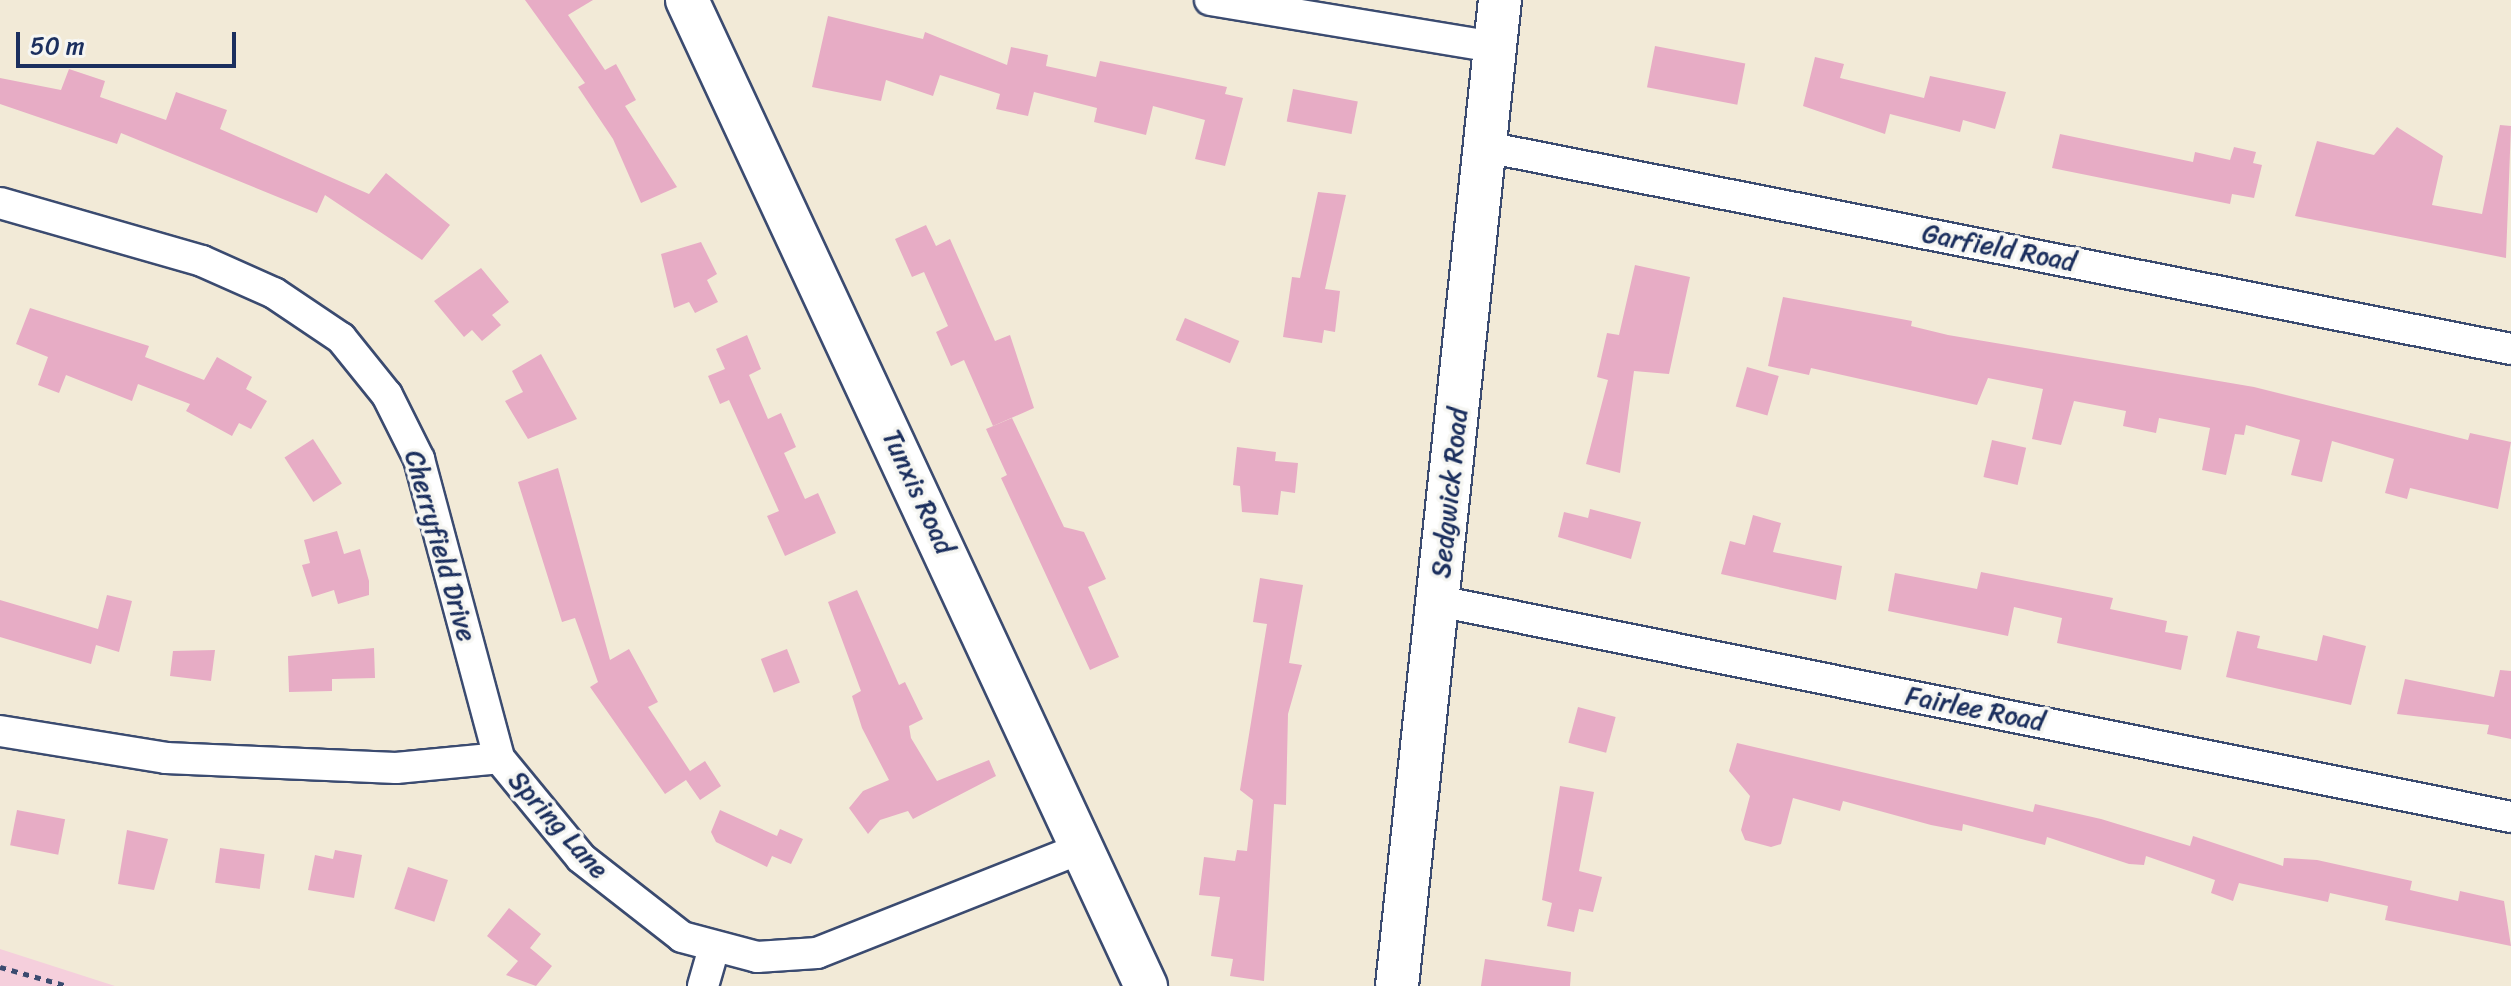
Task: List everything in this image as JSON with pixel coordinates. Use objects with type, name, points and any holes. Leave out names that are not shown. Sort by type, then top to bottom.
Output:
[{"type":"street","name":"Tunxis Road","points":[[687,0],[1146,986]]},
{"type":"street","points":[[1210,0],[1495,47]]},
{"type":"street","name":"Sedgwick Road","points":[[1397,986],[1500,0]]},
{"type":"street","name":"Garfield Road","points":[[1486,147],[2511,349]]},
{"type":"street","name":"Cherryfield Drive","points":[[0,203],[202,261],[274,293],[341,338],[387,395],[419,459],[499,758]]},
{"type":"street","name":"Fairlee Road","points":[[1438,601],[2511,817]]},
{"type":"street","name":"Spring Lane","points":[[0,731],[166,758],[396,768],[499,758],[581,858],[637,907],[714,948],[757,957],[817,953],[1082,848]]},
{"type":"street","points":[[703,986],[714,948]]},
{"type":"path","points":[[0,967],[68,986]]},
{"type":"shaded area","points":[[0,949],[115,986],[0,986]]},
{"type":"building","points":[[525,0],[593,0],[568,15],[605,70],[616,64],[636,100],[625,106],[677,187],[641,203],[613,139],[578,87],[585,83]]},
{"type":"building","points":[[828,16],[923,39],[925,32],[1007,65],[1011,47],[1048,55],[1046,66],[1096,77],[1100,61],[1227,87],[1225,94],[1243,98],[1225,166],[1195,159],[1205,120],[1153,106],[1146,135],[1094,122],[1097,108],[1034,92],[1028,116],[996,109],[1000,94],[940,75],[933,96],[886,80],[881,101],[812,87]]},
{"type":"building","points":[[1655,46],[1745,64],[1737,105],[1647,87]]},
{"type":"building","points":[[1815,57],[1844,64],[1840,78],[1924,98],[1930,76],[2006,92],[1995,129],[1963,120],[1960,132],[1890,114],[1885,134],[1803,106]]},
{"type":"building","points":[[69,69],[105,81],[100,97],[166,120],[176,92],[227,110],[220,129],[369,194],[386,173],[450,225],[422,260],[325,195],[317,213],[121,133],[117,144],[0,104],[0,78],[61,90]]},
{"type":"building","points":[[1293,89],[1358,102],[1351,134],[1287,121]]},
{"type":"building","points":[[2500,125],[2511,126],[2506,258],[2295,216],[2317,141],[2374,155],[2397,127],[2443,156],[2432,205],[2482,214]]},
{"type":"building","points":[[2060,134],[2193,162],[2195,152],[2230,160],[2234,147],[2256,152],[2253,163],[2262,165],[2254,198],[2232,194],[2230,204],[2052,168]]},
{"type":"building","points":[[1318,192],[1346,195],[1325,289],[1340,291],[1335,332],[1324,330],[1322,343],[1283,337],[1292,277],[1300,278]]},
{"type":"building","points":[[926,225],[936,246],[950,239],[995,341],[1010,335],[1034,408],[993,426],[964,360],[951,366],[936,332],[948,326],[924,272],[912,277],[895,239]]},
{"type":"building","points":[[701,242],[717,274],[707,280],[718,302],[695,313],[689,302],[674,308],[661,254]]},
{"type":"building","points":[[1635,265],[1690,277],[1669,374],[1634,371],[1620,473],[1586,464],[1608,380],[1597,377],[1607,333],[1619,335]]},
{"type":"building","points":[[481,268],[509,302],[492,315],[501,325],[482,341],[472,330],[464,337],[434,301]]},
{"type":"building","points":[[1783,297],[1912,321],[1911,326],[1948,335],[2254,387],[2468,440],[2470,433],[2511,442],[2498,509],[2410,488],[2407,499],[2385,493],[2394,459],[2332,441],[2322,482],[2291,475],[2300,440],[2246,425],[2244,435],[2235,434],[2226,475],[2202,470],[2210,428],[2159,418],[2156,433],[2123,426],[2126,411],[2074,401],[2061,445],[2032,439],[2043,389],[1988,378],[1977,405],[1811,368],[1809,375],[1768,366]]},
{"type":"building","points":[[30,308],[149,346],[145,357],[204,380],[217,357],[252,377],[246,389],[267,401],[251,429],[239,423],[232,436],[186,411],[190,404],[138,384],[132,401],[66,375],[59,393],[38,385],[48,357],[16,344]]},
{"type":"building","points":[[1185,318],[1239,341],[1230,363],[1176,340]]},
{"type":"building","points":[[747,335],[761,369],[749,375],[768,419],[781,413],[796,447],[784,453],[805,499],[818,493],[836,533],[785,556],[767,516],[779,511],[729,400],[720,404],[708,376],[725,369],[716,349]]},
{"type":"building","points":[[541,354],[577,419],[528,439],[505,401],[523,392],[512,371]]},
{"type":"building","points":[[1747,367],[1779,376],[1767,416],[1736,406]]},
{"type":"building","points":[[1012,418],[1064,527],[1084,532],[1106,579],[1088,587],[1119,657],[1090,670],[1001,478],[1007,475],[986,429]]},
{"type":"building","points":[[313,439],[342,483],[313,502],[284,458]]},
{"type":"building","points":[[1992,440],[2026,448],[2018,485],[1983,477]]},
{"type":"building","points":[[1237,447],[1276,452],[1275,461],[1298,463],[1295,493],[1281,491],[1278,515],[1242,512],[1240,486],[1233,485]]},
{"type":"building","points":[[558,468],[610,660],[629,649],[658,702],[648,707],[690,771],[705,761],[721,786],[700,800],[686,780],[665,794],[590,687],[598,682],[575,618],[562,622],[518,482]]},
{"type":"building","points":[[1590,509],[1641,522],[1631,559],[1558,537],[1564,512],[1588,518]]},
{"type":"building","points":[[1753,515],[1781,523],[1773,552],[1842,566],[1836,600],[1721,574],[1730,541],[1745,545]]},
{"type":"building","points":[[337,531],[344,554],[360,549],[369,581],[369,595],[338,604],[334,590],[312,597],[302,565],[310,563],[304,540]]},
{"type":"building","points":[[1981,572],[2113,598],[2110,609],[2167,621],[2165,632],[2188,636],[2181,670],[2057,643],[2062,618],[2014,607],[2008,636],[1888,611],[1895,573],[1977,589]]},
{"type":"building","points":[[1260,578],[1303,585],[1289,663],[1302,665],[1288,714],[1286,805],[1274,804],[1264,981],[1230,976],[1233,959],[1211,956],[1220,897],[1199,895],[1204,857],[1235,861],[1237,850],[1247,851],[1253,800],[1240,790],[1267,624],[1253,622]]},
{"type":"building","points":[[857,590],[899,685],[905,682],[923,719],[909,726],[911,738],[937,781],[989,760],[996,776],[913,819],[908,811],[880,820],[868,834],[849,808],[863,791],[889,780],[862,728],[852,696],[861,691],[828,602]]},
{"type":"building","points":[[107,595],[132,601],[119,652],[96,645],[91,664],[0,637],[0,600],[98,629]]},
{"type":"building","points":[[2237,631],[2260,636],[2257,648],[2317,661],[2323,635],[2366,646],[2351,705],[2226,677]]},
{"type":"building","points":[[374,648],[375,678],[332,679],[332,691],[289,692],[288,656]]},
{"type":"building","points":[[787,649],[800,683],[774,693],[761,659]]},
{"type":"building","points":[[215,650],[211,681],[170,676],[173,651]]},
{"type":"building","points":[[2500,670],[2511,671],[2511,739],[2487,734],[2489,725],[2397,714],[2405,679],[2494,697]]},
{"type":"building","points":[[1578,707],[1616,717],[1606,753],[1568,743]]},
{"type":"building","points":[[1737,743],[2033,812],[2035,804],[2101,819],[2190,846],[2193,836],[2283,866],[2284,858],[2317,860],[2412,881],[2410,890],[2458,901],[2460,891],[2504,901],[2511,946],[2385,920],[2388,906],[2330,893],[2328,902],[2239,883],[2233,901],[2211,893],[2215,880],[2146,856],[2144,865],[2129,864],[2047,837],[2045,845],[1963,824],[1962,831],[1843,801],[1840,811],[1793,798],[1781,844],[1771,847],[1745,840],[1741,830],[1750,796],[1729,771]]},
{"type":"building","points":[[1560,786],[1594,792],[1579,871],[1602,877],[1593,912],[1579,909],[1574,932],[1547,926],[1552,903],[1542,900]]},
{"type":"building","points":[[17,810],[65,819],[58,855],[10,845]]},
{"type":"building","points":[[720,810],[777,836],[780,829],[803,839],[791,864],[772,856],[767,867],[716,842],[711,832]]},
{"type":"building","points":[[127,830],[168,839],[154,890],[118,884]]},
{"type":"building","points":[[220,848],[265,854],[260,889],[215,883]]},
{"type":"building","points":[[335,850],[362,855],[354,898],[308,890],[315,855],[333,859]]},
{"type":"building","points":[[408,867],[448,880],[434,922],[394,909]]},
{"type":"building","points":[[509,908],[541,934],[530,948],[552,966],[536,986],[506,975],[518,961],[487,936]]},
{"type":"building","points":[[1485,959],[1571,972],[1570,986],[1481,986]]}]
